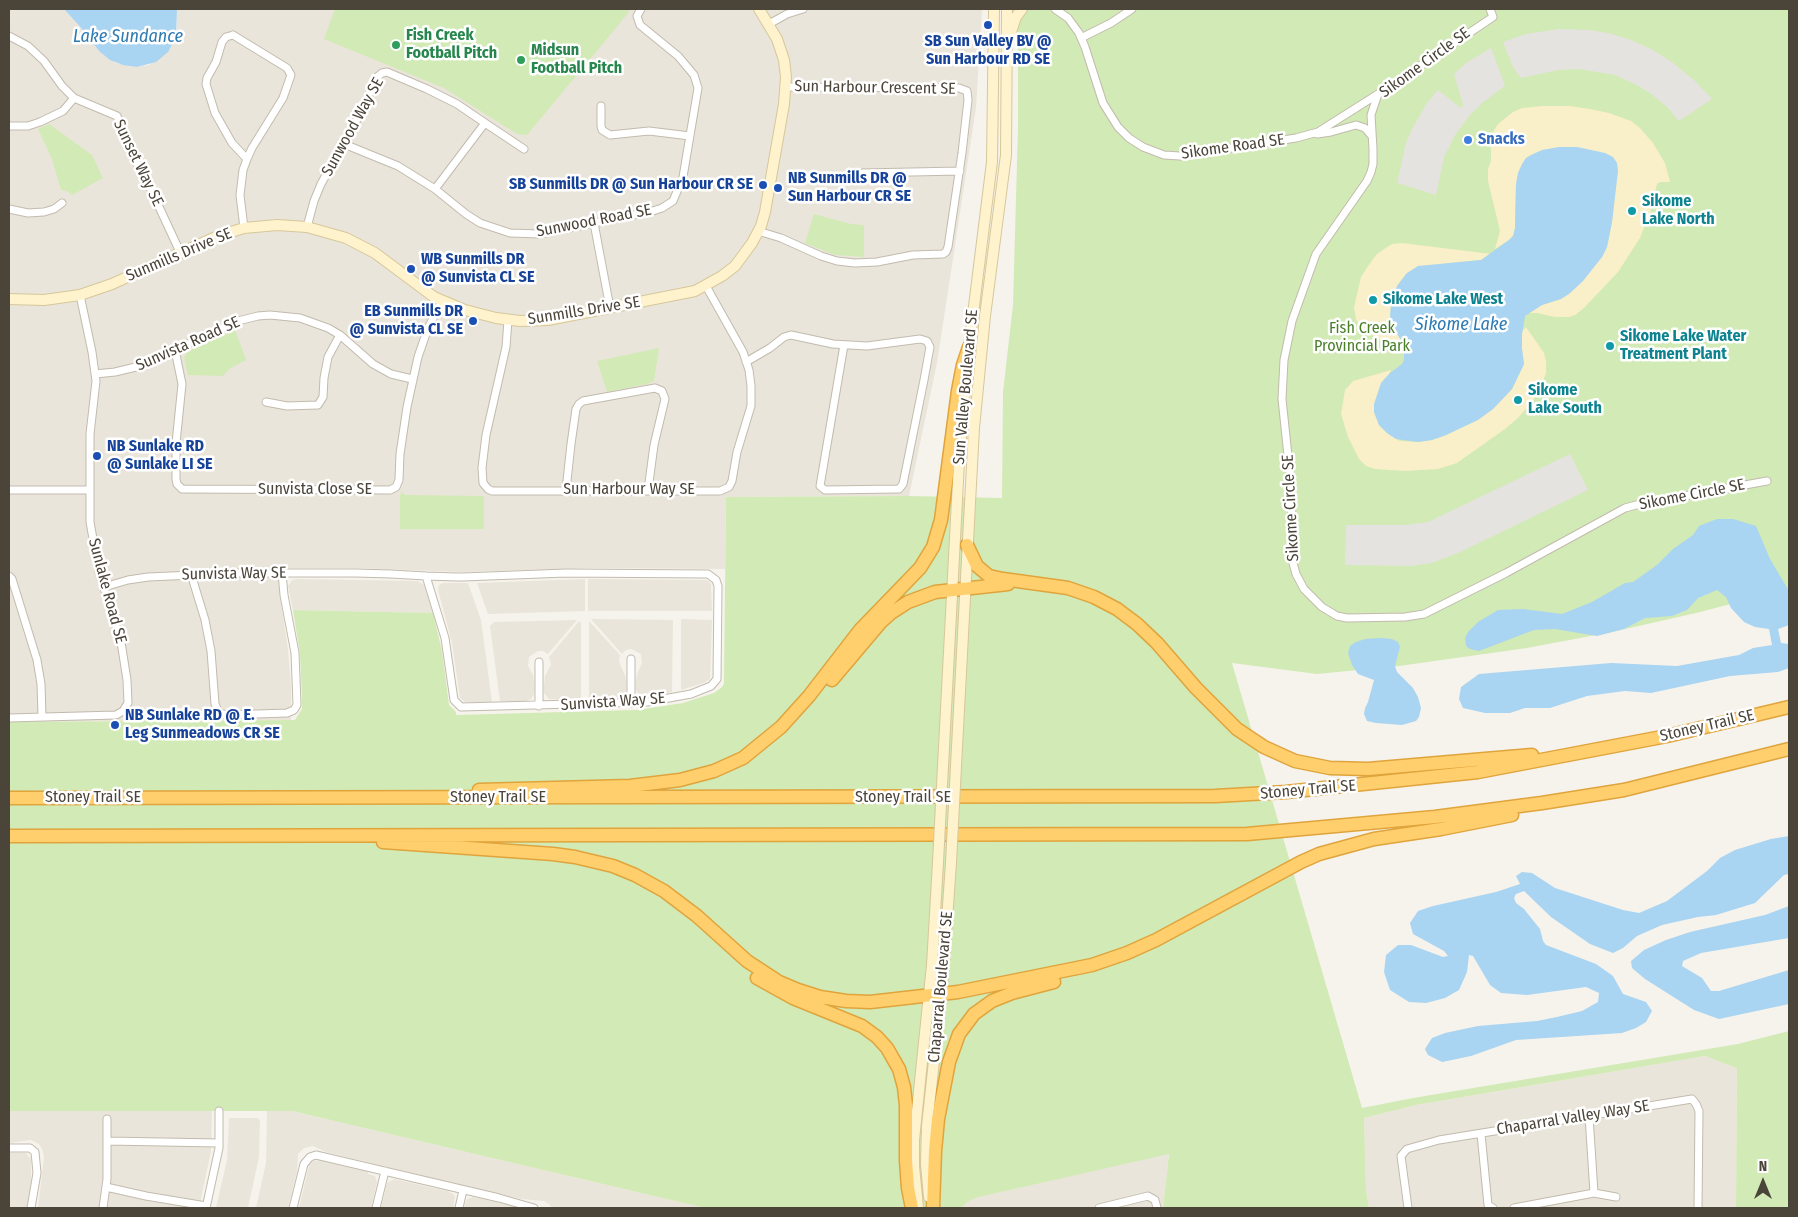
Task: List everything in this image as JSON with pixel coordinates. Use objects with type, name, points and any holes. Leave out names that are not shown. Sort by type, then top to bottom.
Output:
[{"type":"highway","points":[[748,755],[795,714],[860,630],[917,571],[931,551],[938,535],[941,520],[958,390],[969,347]]},
{"type":"highway","points":[[967,545],[975,563],[987,574],[998,578],[1077,590],[1120,612],[1137,624],[1157,643],[1196,688],[1237,729],[1264,747],[1295,761],[1330,768],[1368,769],[1614,746]]},
{"type":"highway","points":[[227,798],[651,784],[701,775],[726,766],[748,755],[780,734],[801,715],[873,631],[891,613],[923,594],[1033,583]]},
{"type":"highway","name":"Stoney Trail SE","points":[[9,798],[1215,796],[1286,792],[1447,776],[1500,768],[1700,729],[1789,707]]},
{"type":"highway","points":[[932,1208],[936,1135],[946,1072],[956,1040],[969,1020],[986,1005],[1004,996],[1104,968],[1146,948],[1295,865],[1319,854],[1374,839],[1441,829],[1530,812],[1789,748]]},
{"type":"highway","points":[[9,836],[273,834],[1247,834],[1444,816],[1624,790]]},
{"type":"highway","points":[[273,834],[553,854],[598,861],[626,871],[670,895],[758,969],[798,990],[828,999],[857,1002],[887,1001],[935,995],[1046,976],[1092,965],[1135,950],[1169,934]]},
{"type":"highway","points":[[670,895],[738,962],[762,982],[793,998],[862,1026],[887,1048],[899,1069],[904,1088],[906,1105],[906,1160],[912,1208]]},
{"type":"main road","name":"Sunmills Drive SE","points":[[9,299],[44,300],[80,295],[112,284],[209,239],[244,228],[269,225],[307,227],[335,234],[364,247],[386,260],[425,291],[442,301],[476,314],[508,320],[548,320],[684,294],[706,286],[735,266],[746,253],[758,231],[765,212],[786,87],[784,60],[777,39],[759,9]]},
{"type":"main road","name":"Sun Valley Boulevard SE","points":[[956,766],[959,462],[969,347],[992,162],[994,9]]},
{"type":"main road","name":"Sun Valley Boulevard SE","points":[[943,766],[958,589],[967,545],[979,373],[1006,155],[1007,9]]},
{"type":"main road","points":[[1007,48],[1016,17],[1022,9]]},
{"type":"main road","name":"Chaparral Boulevard SE","points":[[932,1208],[927,1180],[927,1138],[935,995],[938,862],[943,766]]},
{"type":"main road","name":"Chaparral Boulevard SE","points":[[918,1208],[914,1166],[914,1140],[935,995],[951,862],[956,766]]},
{"type":"street","name":"Sunwood Road SE","points":[[344,144],[398,166],[435,189],[480,223],[510,233],[540,234],[653,211],[673,201],[683,177],[698,95],[696,80],[678,56],[640,25],[637,16],[641,9]]},
{"type":"street","points":[[769,24],[787,14],[803,9]]},
{"type":"street","name":"Sikome Road SE","points":[[1055,9],[1070,20],[1082,38],[1108,114],[1125,135],[1148,149],[1168,155],[1189,156],[1331,132],[1357,125],[1367,129],[1372,139]]},
{"type":"street","points":[[1082,38],[1111,23],[1132,9]]},
{"type":"street","name":"Sikome Circle SE","points":[[1490,9],[1493,17],[1378,94],[1371,115],[1373,164],[1371,172],[1367,181],[1316,254],[1292,321],[1284,360],[1282,399],[1291,484],[1293,563],[1296,574],[1304,589],[1322,608],[1337,616],[1347,618],[1405,617],[1424,614],[1625,508],[1766,481]]},
{"type":"street","points":[[244,228],[240,195],[243,170],[252,148],[283,98],[291,75],[287,68],[258,52],[238,37],[231,35],[222,42],[216,62],[207,78],[206,84],[215,113],[232,143],[247,159]]},
{"type":"street","name":"Sunset Way SE","points":[[9,36],[28,46],[44,61],[62,86],[74,98],[113,114],[118,118],[134,159],[147,181],[180,252]]},
{"type":"street","name":"Sunwood Way SE","points":[[307,227],[317,193],[364,107],[376,78],[380,74],[384,72],[434,93],[457,104],[485,123]]},
{"type":"street","name":"Sun Harbour Crescent SE","points":[[758,231],[781,238],[821,256],[847,262],[865,263],[913,255],[943,254],[948,247],[960,171],[968,100],[967,91],[964,89],[786,87]]},
{"type":"street","name":"Sikome Road SE","points":[[1314,134],[1378,94]]},
{"type":"street","points":[[9,126],[28,126],[40,122],[63,110],[74,98]]},
{"type":"street","points":[[601,106],[601,126],[610,135],[661,132],[690,136]]},
{"type":"street","points":[[435,189],[485,123],[524,149]]},
{"type":"street","points":[[863,173],[960,171]]},
{"type":"street","points":[[9,209],[28,213],[44,212],[54,209],[62,203]]},
{"type":"street","points":[[594,223],[610,308]]},
{"type":"street","name":"Sun Harbour Way SE","points":[[508,320],[505,354],[486,434],[482,468],[484,485],[488,489],[720,491],[729,487],[732,481],[737,452],[751,406],[751,386],[743,352],[706,286]]},
{"type":"street","name":"Sunlake Road SE","points":[[9,718],[116,715],[126,707],[128,700],[124,657],[118,628],[104,588],[90,522],[90,434],[96,374],[80,295]]},
{"type":"street","name":"Sunvista Close SE","points":[[175,350],[182,384],[176,432],[176,479],[179,486],[185,490],[388,490],[398,485],[402,440],[412,379],[428,328],[442,301]]},
{"type":"street","name":"Sunvista Road SE","points":[[96,374],[128,370],[238,321],[258,316],[300,318],[314,322],[340,335],[373,364],[391,374],[412,379]]},
{"type":"street","points":[[266,402],[287,406],[318,405],[323,397],[328,357],[340,335]]},
{"type":"street","points":[[746,362],[790,335],[818,342],[844,345],[867,346],[922,338],[927,341],[930,345],[903,484],[899,489],[825,490],[820,486],[844,345]]},
{"type":"street","points":[[566,490],[576,409],[579,404],[583,401],[655,388],[662,390],[665,399],[655,440],[648,490]]},
{"type":"street","points":[[9,490],[89,490]]},
{"type":"street","points":[[191,574],[205,620],[211,652],[215,704],[218,711],[227,715],[288,714],[297,705],[295,653],[282,573]]},
{"type":"street","name":"Sunvista Way SE","points":[[104,588],[140,578],[191,574],[282,573],[426,576],[463,577],[566,574],[705,574],[716,580],[718,586],[717,675],[715,682],[708,688],[677,698],[631,703],[464,708],[454,700],[445,638],[426,576]]},
{"type":"street","points":[[9,576],[12,579],[37,660],[41,684],[42,718]]},
{"type":"street","points":[[631,659],[631,703]]},
{"type":"street","points":[[539,662],[539,706]]},
{"type":"street","name":"Chaparral Valley Way SE","points":[[1408,1208],[1401,1156],[1403,1152],[1439,1140],[1692,1099],[1700,1111],[1698,1208]]},
{"type":"street","points":[[106,1187],[206,1207],[219,1143],[219,1111]]},
{"type":"street","points":[[1589,1116],[1594,1192]]},
{"type":"street","points":[[103,1208],[106,1187],[107,1119]]},
{"type":"street","points":[[1481,1134],[1488,1205],[1493,1208]]},
{"type":"street","points":[[107,1141],[219,1143]]},
{"type":"street","points":[[9,1148],[30,1148],[35,1152],[37,1173],[31,1208]]},
{"type":"street","points":[[293,1208],[304,1164],[310,1157],[319,1156],[524,1204],[534,1208]]},
{"type":"street","points":[[376,1208],[385,1171]]},
{"type":"street","points":[[459,1208],[463,1190]]},
{"type":"street","points":[[1514,1208],[1594,1192],[1616,1197]]},
{"type":"street","points":[[1099,1208],[1148,1196],[1155,1200],[1157,1208]]},
{"type":"shaded area","points":[[9,9],[64,9],[99,51],[116,63],[137,67],[149,65],[171,48],[177,33],[177,9],[982,9],[976,108],[937,363],[909,496],[726,497],[725,569],[593,568],[463,572],[355,568],[276,568],[288,650],[291,720],[9,722]]},
{"type":"shaded area","points":[[1559,29],[1608,33],[1631,40],[1653,50],[1672,62],[1695,81],[1712,99],[1679,121],[1667,107],[1650,93],[1615,75],[1579,69],[1558,70],[1521,78],[1513,67],[1503,42],[1526,34]]},
{"type":"shaded area","points":[[1491,48],[1505,86],[1482,103],[1469,116],[1455,135],[1444,157],[1436,195],[1397,183],[1406,143],[1427,103],[1438,90],[1461,108],[1463,105],[1454,74],[1466,63]]},
{"type":"shaded area","points":[[1570,454],[1588,490],[1458,553],[1432,563],[1411,566],[1345,565],[1346,525],[1406,525],[1428,522]]},
{"type":"shaded area","points":[[585,579],[585,611],[488,614],[477,583]]},
{"type":"shaded area","points":[[588,579],[706,580],[711,585],[712,611],[588,611]]},
{"type":"shaded area","points":[[292,580],[418,581],[424,585],[433,613],[293,610],[288,586]]},
{"type":"shaded area","points":[[443,583],[468,583],[481,620],[492,702],[465,702],[460,698],[452,643],[438,590],[439,585]]},
{"type":"shaded area","points":[[591,619],[673,620],[672,692],[646,697],[640,695],[636,690],[636,681],[642,663],[641,654],[631,649],[626,650],[622,654]]},
{"type":"shaded area","points":[[681,619],[712,620],[710,679],[704,683],[681,690]]},
{"type":"shaded area","points":[[577,620],[548,654],[538,651],[529,657],[528,666],[533,675],[534,682],[534,694],[531,699],[526,701],[500,701],[490,626],[494,622]]},
{"type":"shaded area","points":[[579,621],[581,623],[581,699],[549,699],[544,693],[544,686],[545,676],[551,665],[549,657]]},
{"type":"shaded area","points":[[589,621],[620,655],[619,662],[625,675],[626,691],[620,697],[589,699]]},
{"type":"shaded area","points":[[1705,1056],[1737,1067],[1736,1208],[1369,1208],[1366,1190],[1364,1118],[1416,1105]]},
{"type":"shaded area","points":[[9,1111],[212,1111],[211,1151],[199,1208],[38,1208],[44,1157],[43,1151],[39,1144],[31,1140],[9,1143]]},
{"type":"shaded area","points":[[267,1111],[292,1111],[705,1208],[552,1208],[544,1201],[521,1199],[453,1183],[326,1152],[313,1146],[304,1148],[298,1154],[297,1171],[288,1208],[256,1208],[266,1163]]},
{"type":"shaded area","points":[[229,1118],[257,1118],[260,1120],[259,1157],[248,1208],[216,1208],[227,1160]]},
{"type":"shaded area","points":[[9,1153],[26,1153],[31,1159],[31,1181],[27,1208],[9,1208]]},
{"type":"shaded area","points":[[1169,1153],[1163,1208],[961,1208],[969,1201],[979,1197]]},
{"type":"shaded area","points":[[319,1160],[368,1172],[368,1174],[375,1176],[377,1182],[371,1208],[299,1208],[309,1165],[313,1161]]},
{"type":"shaded area","points":[[394,1179],[447,1191],[455,1197],[453,1208],[381,1208],[387,1183]]},
{"type":"shaded area","points":[[473,1197],[521,1208],[464,1208],[467,1199]]},
{"type":"green space","points":[[335,9],[627,9],[629,12],[527,135],[517,134],[444,88],[324,39]]},
{"type":"green space","name":"Fish Creek Provincial Park","points":[[1018,9],[1789,9],[1789,589],[1612,632],[1527,648],[1399,666],[1317,674],[1232,663],[1362,1108],[1738,1044],[1789,1031],[1789,1208],[1736,1208],[1737,1068],[1705,1056],[1416,1105],[1364,1118],[1366,1190],[1369,1208],[1163,1208],[1169,1154],[979,1197],[969,1201],[961,1208],[705,1208],[292,1111],[9,1111],[9,722],[295,720],[302,709],[302,697],[300,654],[293,610],[433,613],[442,651],[449,705],[456,712],[456,715],[637,710],[683,703],[714,693],[724,684],[726,497],[909,496],[1002,498],[1003,392],[1013,305],[1018,127]]},
{"type":"green space","points":[[49,124],[92,155],[103,178],[72,195],[67,191],[61,190],[52,159],[38,129]]},
{"type":"green space","points":[[814,214],[851,224],[864,225],[864,257],[835,255],[805,243]]},
{"type":"green space","points":[[235,330],[246,360],[229,369],[223,376],[188,375],[184,358],[187,352]]},
{"type":"green space","points":[[659,348],[654,381],[607,392],[597,361]]},
{"type":"green space","points":[[402,492],[405,495],[484,496],[484,529],[400,529],[400,495]]},
{"type":"sand","name":"Sikome Lake North","points":[[1569,106],[1590,109],[1631,121],[1653,143],[1665,163],[1670,182],[1660,182],[1657,184],[1650,213],[1640,238],[1618,272],[1584,308],[1569,317],[1529,313],[1542,305],[1561,299],[1602,257],[1607,247],[1612,222],[1618,170],[1516,184],[1515,228],[1513,236],[1495,249],[1500,231],[1488,181],[1488,169],[1491,161],[1491,135],[1498,124],[1513,112],[1522,108]]},
{"type":"sand","name":"Sikome Lake West","points":[[1402,243],[1491,254],[1481,260],[1450,263],[1407,273],[1397,286],[1395,331],[1404,345],[1405,354],[1365,331],[1356,320],[1354,307],[1361,277],[1376,255],[1392,244]]},
{"type":"sand","name":"Sikome Lake South","points":[[1526,327],[1544,353],[1546,373],[1538,394],[1518,418],[1505,429],[1457,463],[1438,469],[1405,471],[1375,469],[1366,466],[1359,459],[1348,437],[1341,414],[1345,390],[1353,381],[1391,370],[1384,379],[1374,412],[1379,425],[1387,433],[1400,441],[1418,442],[1432,440],[1477,420],[1493,409],[1512,389],[1524,364],[1522,334]]},
{"type":"water","name":"Lake Sundance","points":[[64,9],[177,9],[176,38],[168,52],[156,62],[137,67],[123,65],[110,60],[99,51]]},
{"type":"water","name":"Sikome Lake","points":[[1559,147],[1577,147],[1605,153],[1613,157],[1617,163],[1618,170],[1612,222],[1607,247],[1602,257],[1583,281],[1569,294],[1561,299],[1542,305],[1525,316],[1522,334],[1524,364],[1512,389],[1493,409],[1478,420],[1432,440],[1418,442],[1396,439],[1379,425],[1374,412],[1374,404],[1381,383],[1404,360],[1404,345],[1392,325],[1390,316],[1391,304],[1397,286],[1407,273],[1418,266],[1481,260],[1509,240],[1513,236],[1515,228],[1516,184],[1522,164],[1531,155],[1542,150]]},
{"type":"water","points":[[1717,519],[1733,519],[1756,526],[1770,559],[1789,591],[1789,625],[1778,629],[1781,643],[1789,644],[1789,668],[1778,672],[1730,676],[1651,693],[1625,691],[1587,696],[1550,708],[1525,708],[1510,713],[1485,713],[1463,708],[1459,699],[1461,687],[1479,674],[1611,663],[1677,666],[1739,655],[1753,648],[1772,645],[1769,629],[1755,627],[1744,622],[1731,608],[1726,597],[1717,590],[1698,598],[1687,610],[1672,616],[1645,618],[1624,629],[1597,636],[1555,629],[1534,630],[1479,651],[1466,646],[1465,638],[1468,632],[1478,622],[1498,610],[1523,609],[1562,614],[1592,602],[1625,583],[1633,582],[1693,535],[1699,526]]},
{"type":"water","points":[[1365,639],[1392,639],[1398,642],[1400,647],[1395,666],[1397,672],[1413,688],[1418,697],[1421,708],[1416,721],[1402,725],[1376,723],[1367,721],[1364,714],[1374,680],[1358,674],[1352,665],[1348,653],[1350,646],[1356,642]]},
{"type":"water","points":[[1789,836],[1789,874],[1784,875],[1755,903],[1716,915],[1662,925],[1637,936],[1623,948],[1613,953],[1590,944],[1551,917],[1524,891],[1516,894],[1514,898],[1516,903],[1524,909],[1540,929],[1546,945],[1596,964],[1613,976],[1623,994],[1646,1002],[1652,1011],[1646,1022],[1636,1028],[1622,1033],[1516,1040],[1471,1056],[1442,1062],[1428,1055],[1425,1049],[1432,1038],[1445,1033],[1478,1026],[1537,1021],[1582,1011],[1598,1002],[1599,993],[1586,987],[1527,995],[1501,993],[1490,985],[1473,956],[1469,955],[1467,972],[1459,990],[1445,998],[1426,1003],[1409,1002],[1390,990],[1384,972],[1386,955],[1398,945],[1411,945],[1443,957],[1448,956],[1444,951],[1413,934],[1410,923],[1418,911],[1496,892],[1520,884],[1516,876],[1522,872],[1532,873],[1555,888],[1623,910],[1639,913],[1667,901],[1707,871],[1720,858],[1735,850],[1771,839]]},
{"type":"water","points":[[1789,906],[1789,938],[1701,953],[1683,961],[1682,966],[1702,978],[1711,991],[1719,991],[1789,970],[1789,1004],[1719,1019],[1694,1010],[1645,979],[1632,968],[1631,961],[1644,950],[1666,940],[1690,932],[1765,915]]},
{"type":"place","name":"SB Sun Valley BV @ Sun Harbour RD SE","points":[[988,25]]},
{"type":"place","name":"Fish Creek Football Pitch","points":[[396,45]]},
{"type":"place","name":"Midsun Football Pitch","points":[[521,60]]},
{"type":"place","name":"Snacks","points":[[1468,140]]},
{"type":"place","name":"SB Sunmills DR @ Sun Harbour CR SE","points":[[763,185]]},
{"type":"place","name":"NB Sunmills DR @ Sun Harbour CR SE","points":[[778,188]]},
{"type":"place","name":"Sikome Lake North","points":[[1632,211]]},
{"type":"place","name":"WB Sunmills DR @ Sunvista CL SE","points":[[411,269]]},
{"type":"place","name":"Sikome Lake West","points":[[1373,300]]},
{"type":"place","name":"EB Sunmills DR @ Sunvista CL SE","points":[[473,321]]},
{"type":"place","name":"Sikome Lake Water Treatment Plant","points":[[1610,346]]},
{"type":"place","name":"Sikome Lake South","points":[[1518,400]]},
{"type":"place","name":"NB Sunlake RD @ Sunlake LI SE","points":[[97,456]]},
{"type":"place","name":"NB Sunlake RD @ E. Leg Sunmeadows CR SE","points":[[115,725]]}]
